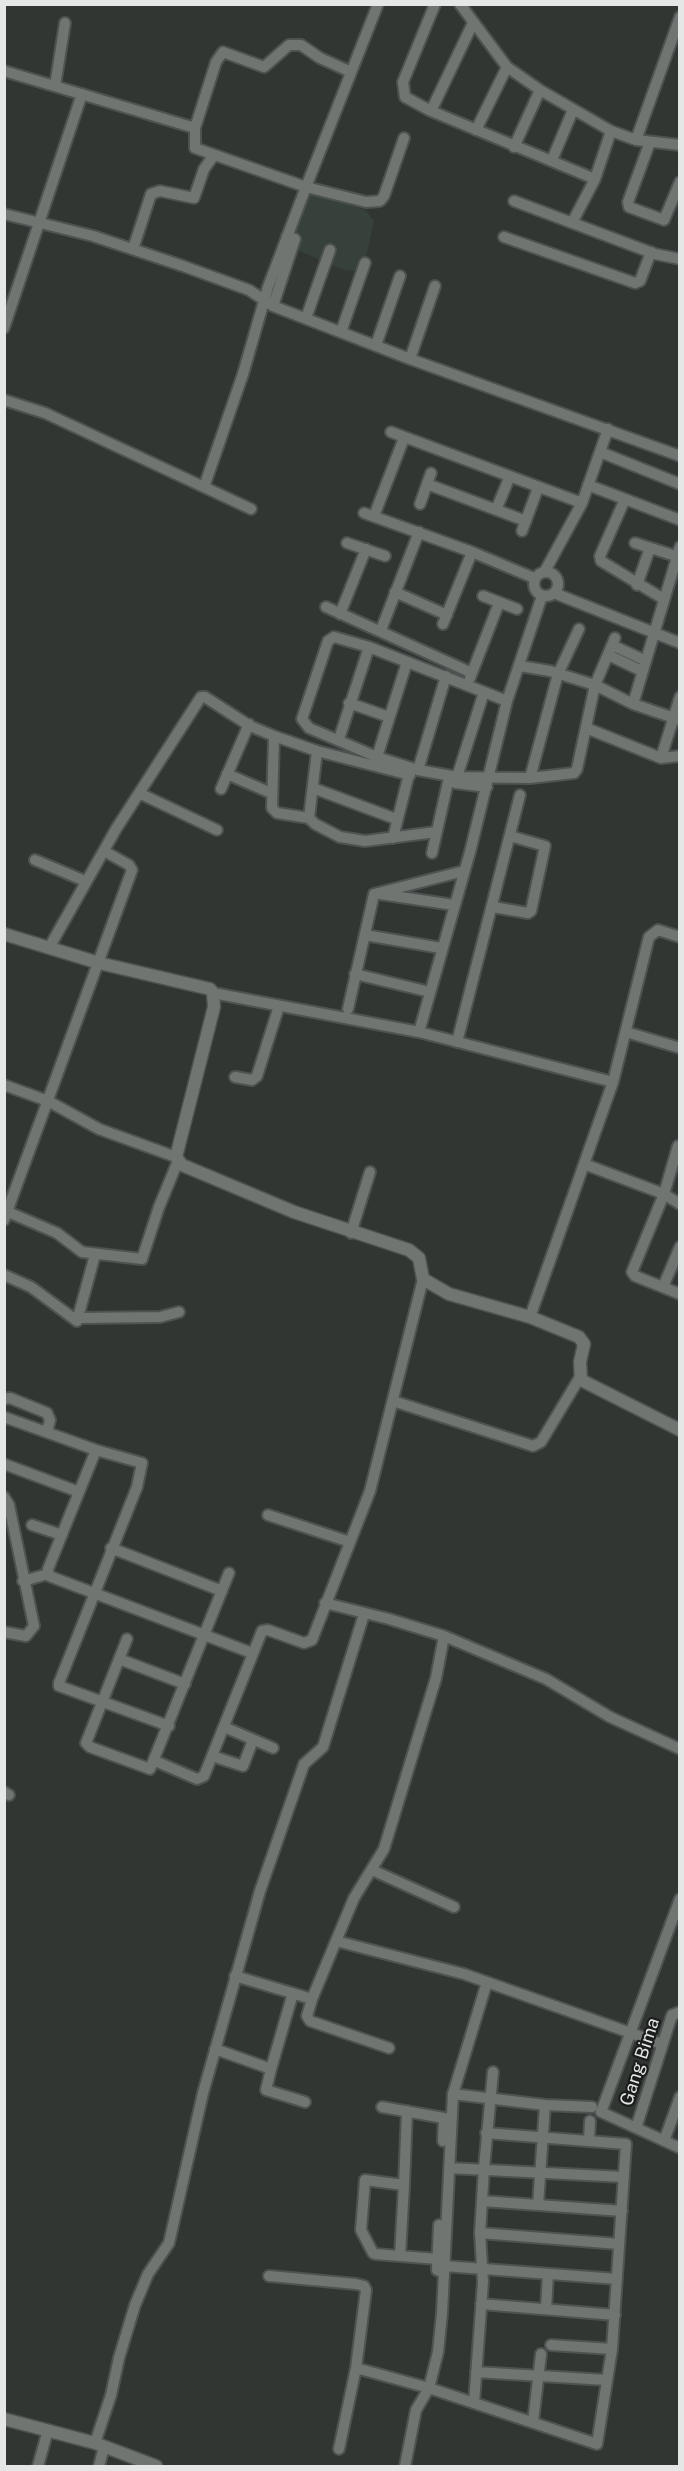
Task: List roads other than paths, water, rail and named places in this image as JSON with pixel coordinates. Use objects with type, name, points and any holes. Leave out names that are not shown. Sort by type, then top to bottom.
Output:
[{"type":"street","points":[[204,487],[268,304],[287,236],[378,4]]},
{"type":"street","points":[[435,4],[402,89],[405,97],[431,111],[594,179]]},
{"type":"street","points":[[460,4],[507,67],[540,90],[611,131],[639,132],[650,142],[680,145]]},
{"type":"street","points":[[639,132],[680,17]]},
{"type":"street","points":[[55,86],[65,23]]},
{"type":"street","points":[[431,111],[473,23]]},
{"type":"street","points":[[351,72],[320,58],[300,45],[289,45],[264,67],[223,52],[216,62],[195,128],[194,146],[306,187],[366,202],[380,201],[384,196],[404,138]]},
{"type":"street","points":[[476,130],[507,67]]},
{"type":"street","points":[[4,71],[195,128]]},
{"type":"street","points":[[514,147],[540,90]]},
{"type":"street","points":[[4,328],[82,94]]},
{"type":"street","points":[[552,160],[573,110]]},
{"type":"street","points":[[572,223],[594,179],[611,131]]},
{"type":"street","points":[[650,142],[628,202],[629,207],[664,220],[680,182]]},
{"type":"street","points":[[132,249],[152,194],[160,191],[194,198],[204,169],[214,155]]},
{"type":"street","points":[[514,201],[651,252],[680,259]]},
{"type":"street","points":[[4,214],[39,225],[93,236],[249,290],[268,304],[680,456]]},
{"type":"street","points":[[504,237],[635,283],[640,281],[651,252]]},
{"type":"street","points":[[306,318],[330,250]]},
{"type":"street","points":[[341,332],[365,263]]},
{"type":"street","points":[[376,345],[400,276]]},
{"type":"street","points":[[410,358],[435,286]]},
{"type":"street","points":[[4,400],[45,413],[251,509]]},
{"type":"street","points":[[534,578],[544,571],[582,503],[608,429]]},
{"type":"street","points":[[392,432],[582,503]]},
{"type":"street","points":[[404,438],[369,515],[472,552],[534,578]]},
{"type":"street","points":[[600,452],[680,484]]},
{"type":"street","points":[[496,510],[510,476]]},
{"type":"street","points":[[420,504],[429,478],[524,526],[538,488]]},
{"type":"street","points":[[588,485],[680,520]]},
{"type":"street","points":[[625,499],[600,559],[604,565],[662,598]]},
{"type":"street","points":[[381,630],[419,532]]},
{"type":"street","points":[[347,543],[385,556]]},
{"type":"street","points":[[633,704],[662,598],[678,553],[635,543]]},
{"type":"street","points":[[637,585],[650,548]]},
{"type":"street","points":[[340,614],[366,549]]},
{"type":"street","points":[[395,592],[445,620],[472,552]]},
{"type":"street","points":[[544,571],[554,574],[557,579],[558,584],[554,593]]},
{"type":"street","points":[[534,578],[534,588],[542,596]]},
{"type":"street","points":[[542,596],[554,593],[680,643]]},
{"type":"street","points":[[483,596],[517,609]]},
{"type":"street","points":[[419,1032],[488,782],[507,701],[542,596]]},
{"type":"street","points":[[326,608],[381,630],[471,676],[499,603]]},
{"type":"street","points":[[530,777],[558,674],[579,629]]},
{"type":"street","points":[[413,772],[309,728],[302,719],[331,638],[369,647],[507,701]]},
{"type":"street","points":[[49,948],[86,881],[141,794],[156,764],[201,697],[209,699],[249,724],[274,736],[317,751],[413,772],[488,782],[576,771],[595,685],[612,646],[644,666]]},
{"type":"street","points":[[339,739],[369,647]]},
{"type":"street","points":[[376,757],[407,662]]},
{"type":"street","points":[[520,666],[595,685],[633,704],[677,720]]},
{"type":"street","points":[[393,838],[396,819],[446,676]]},
{"type":"street","points":[[432,853],[436,832],[453,779],[484,692]]},
{"type":"street","points":[[661,758],[677,720],[680,697]]},
{"type":"street","points":[[349,703],[389,717]]},
{"type":"street","points":[[221,789],[249,724]]},
{"type":"street","points":[[586,728],[661,758],[680,756]]},
{"type":"street","points":[[274,736],[271,792],[273,811],[309,818],[340,837],[365,841],[436,832]]},
{"type":"street","points":[[309,818],[317,751]]},
{"type":"street","points":[[227,774],[271,792]]},
{"type":"street","points":[[312,788],[396,819]]},
{"type":"street","points":[[141,794],[217,830]]},
{"type":"street","points":[[457,1042],[520,795]]},
{"type":"street","points":[[493,907],[528,913],[533,900],[545,846],[510,836]]},
{"type":"street","points":[[104,851],[129,865],[132,870],[6,1216],[57,1233],[82,1252],[132,1260],[144,1257],[177,1159],[214,1007],[213,993]]},
{"type":"street","points":[[35,860],[86,881]]},
{"type":"street","points":[[375,894],[464,871]]},
{"type":"street","points":[[375,894],[454,905]]},
{"type":"street","points":[[348,1009],[375,894]]},
{"type":"street","points":[[530,1317],[613,1082],[651,933],[658,930],[680,937]]},
{"type":"street","points":[[4,934],[99,963],[210,989],[213,993],[419,1032],[613,1082]]},
{"type":"street","points":[[365,935],[441,948]]},
{"type":"street","points":[[355,975],[430,992]]},
{"type":"street","points":[[235,1077],[252,1080],[257,1076],[279,1006]]},
{"type":"street","points":[[626,1032],[680,1048]]},
{"type":"street","points":[[4,1084],[48,1101],[99,1129],[177,1159],[237,1189],[351,1233],[415,1254],[421,1263],[423,1279],[370,1491],[309,1642],[304,1643],[265,1629],[260,1633],[224,1727],[201,1779],[155,1761]]},
{"type":"street","points":[[678,1146],[677,1161],[632,1272],[635,1276],[680,1294]]},
{"type":"street","points":[[584,1164],[664,1194],[680,1204]]},
{"type":"street","points":[[351,1233],[370,1172]]},
{"type":"street","points":[[663,1287],[680,1247]]},
{"type":"street","points":[[80,1318],[95,1255]]},
{"type":"street","points":[[4,1275],[31,1287],[74,1320],[160,1317],[178,1312]]},
{"type":"street","points":[[393,1401],[533,1446],[541,1442],[580,1377],[580,1362],[584,1344],[582,1338],[530,1317],[449,1294],[423,1279]]},
{"type":"street","points":[[580,1377],[609,1396],[680,1430]]},
{"type":"street","points":[[4,1399],[10,1398],[46,1413],[50,1420],[47,1432]]},
{"type":"street","points":[[4,1417],[96,1450],[142,1463],[137,1487],[59,1683],[169,1726]]},
{"type":"street","points":[[48,1574],[96,1450]]},
{"type":"street","points":[[4,1464],[79,1492]]},
{"type":"street","points":[[4,1497],[9,1505],[34,1626],[26,1636],[4,1632]]},
{"type":"street","points":[[268,1515],[350,1542]]},
{"type":"street","points":[[32,1525],[62,1535]]},
{"type":"street","points":[[111,1548],[222,1591]]},
{"type":"street","points":[[127,1639],[86,1740],[87,1745],[148,1769],[155,1761],[229,1573]]},
{"type":"street","points":[[23,1581],[48,1574],[252,1653]]},
{"type":"street","points":[[325,1604],[444,1636],[546,1679],[610,1717],[680,1749]]},
{"type":"street","points":[[99,2466],[100,2445],[118,2358],[135,2305],[148,2274],[169,2243],[190,2143],[260,1891],[304,1764],[323,1747],[364,1614]]},
{"type":"street","points":[[389,2048],[310,2021],[307,2016],[312,1998],[354,1898],[384,1849],[436,1678],[444,1636]]},
{"type":"street","points":[[119,1659],[185,1684]]},
{"type":"street","points":[[224,1727],[273,1748]]},
{"type":"street","points":[[212,1756],[243,1766],[253,1740]]},
{"type":"street","points":[[372,1870],[454,1907]]},
{"type":"street","points":[[597,2109],[630,2033],[680,1899]]},
{"type":"street","points":[[336,1941],[356,1948],[426,1962],[571,2010],[662,2044]]},
{"type":"street","points":[[235,1976],[312,1998]]},
{"type":"street","points":[[418,2466],[405,2464],[416,2410],[429,2388],[438,2352],[453,2094],[487,1982]]},
{"type":"street","points":[[293,1993],[267,2091],[305,2102]]},
{"type":"street","name":"Gang Bima","points":[[636,2128],[672,2015],[680,2012]]},
{"type":"street","points":[[215,2049],[271,2069]]},
{"type":"street","points":[[474,2403],[482,2304],[480,2234],[486,2133],[493,2072]]},
{"type":"street","points":[[453,2094],[597,2109],[680,2148]]},
{"type":"street","points":[[664,2141],[680,2097]]},
{"type":"street","points":[[538,2205],[545,2105]]},
{"type":"street","points":[[382,2107],[444,2118],[442,2266]]},
{"type":"street","points":[[400,2256],[407,2111]]},
{"type":"street","points":[[589,2141],[590,2121]]},
{"type":"street","points":[[356,2368],[429,2388],[597,2444],[612,2349],[626,2144],[486,2133]]},
{"type":"street","points":[[449,2168],[624,2177]]},
{"type":"street","points":[[404,2185],[399,2182],[364,2181],[361,2230],[374,2254],[400,2256],[442,2266],[617,2279]]},
{"type":"street","points":[[482,2201],[622,2211]]},
{"type":"street","points":[[480,2234],[619,2244]]},
{"type":"street","points":[[546,2309],[548,2274]]},
{"type":"street","points":[[269,2277],[364,2286],[367,2292],[356,2368],[339,2449]]},
{"type":"street","points":[[482,2304],[615,2315]]},
{"type":"street","points":[[551,2345],[612,2349]]},
{"type":"street","points":[[533,2422],[541,2354]]},
{"type":"street","points":[[476,2372],[607,2380]]},
{"type":"street","points":[[4,2419],[100,2445],[156,2466]]},
{"type":"street","points":[[38,2466],[48,2430]]}]
